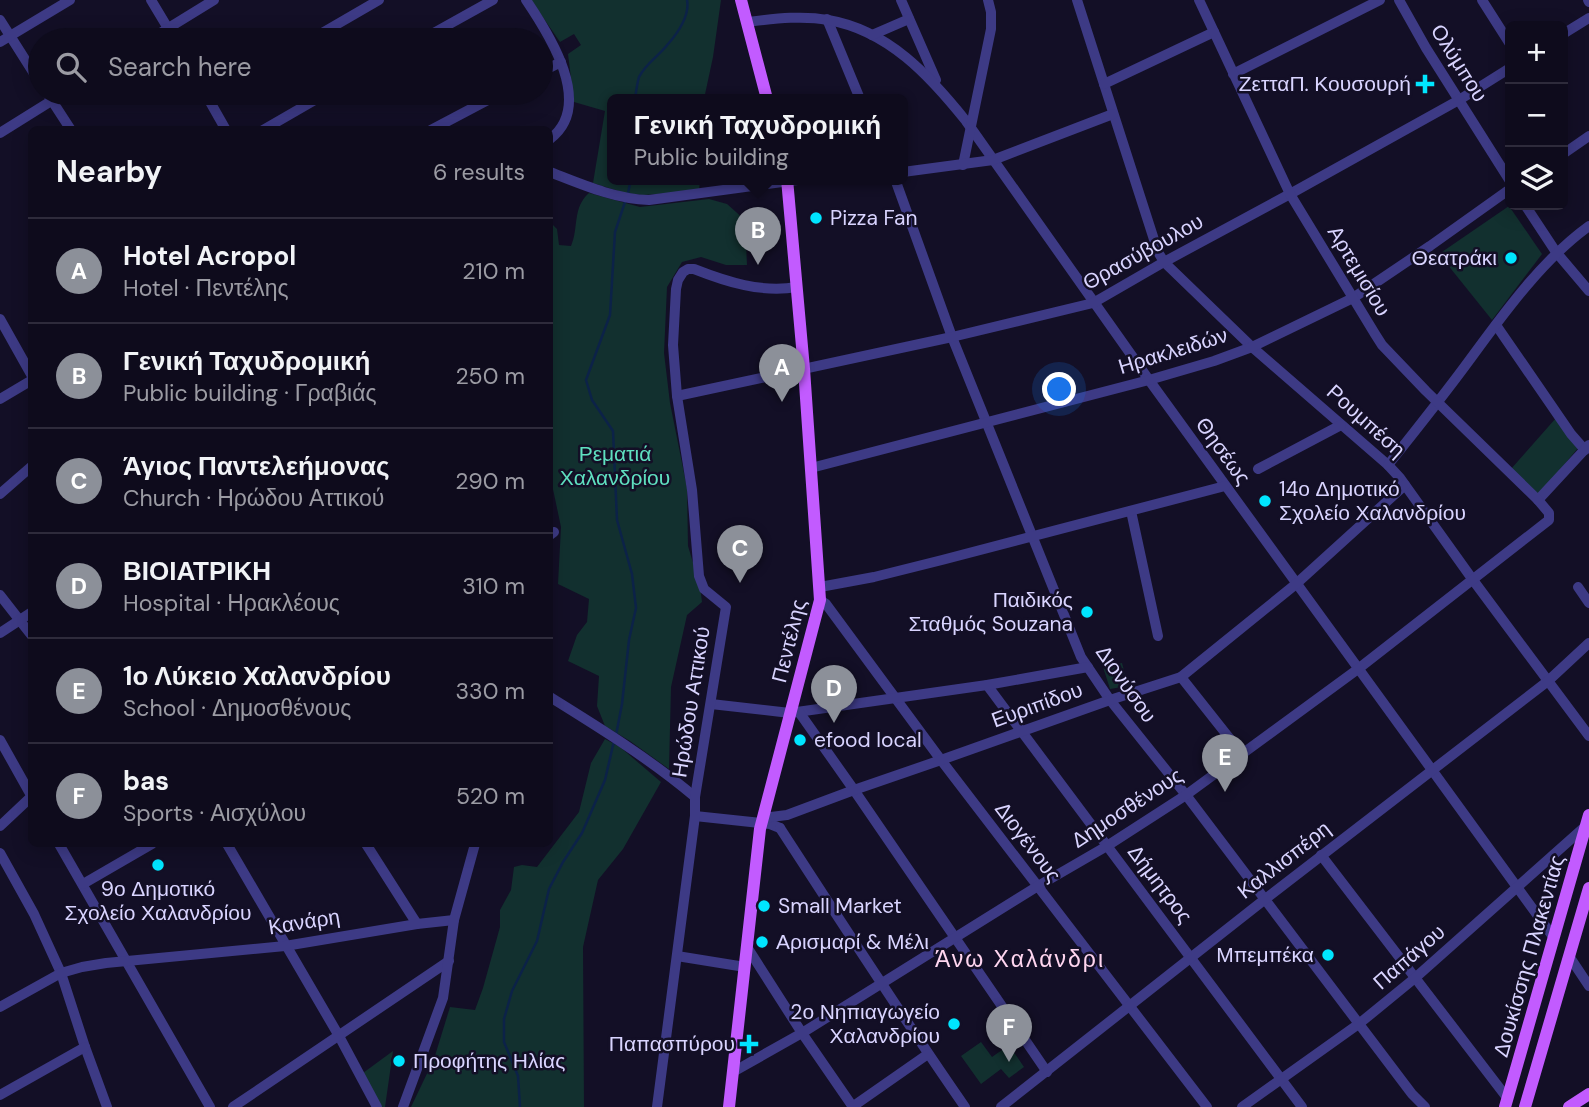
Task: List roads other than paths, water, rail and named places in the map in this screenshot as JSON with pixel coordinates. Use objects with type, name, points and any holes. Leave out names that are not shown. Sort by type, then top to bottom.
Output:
[{"type":"main road","points":[[741,0],[766,94]]},
{"type":"main road","name":"Πεντέλης","points":[[729,1107],[752,889],[762,821],[795,713],[820,593],[788,185]]},
{"type":"main road","name":"Δουκίσσης Πλακεντίας","points":[[1506,1103],[1588,821]]},
{"type":"main road","name":"Δουκίσσης Πλακεντίας","points":[[1525,1107],[1589,888]]},
{"type":"main road","points":[[1569,1107],[1589,1094]]},
{"type":"street","points":[[5,39],[71,0]]},
{"type":"street","points":[[151,0],[168,28],[214,0]]},
{"type":"street","points":[[331,28],[379,0]]},
{"type":"street","points":[[443,28],[493,0]]},
{"type":"street","points":[[526,0],[545,28]]},
{"type":"street","points":[[901,0],[939,87]]},
{"type":"street","points":[[963,165],[991,29],[988,0]]},
{"type":"street","points":[[1077,0],[1158,252],[1164,261]]},
{"type":"street","name":"Αρτεμισίου","points":[[1199,0],[1290,194],[1382,345],[1538,500],[1550,516]]},
{"type":"street","points":[[1233,74],[1380,0]]},
{"type":"street","name":"Ολύμπου","points":[[1399,0],[1505,173]]},
{"type":"street","points":[[1482,0],[1505,36]]},
{"type":"street","name":"Θησέως","points":[[747,22],[792,18],[827,19],[850,26],[872,35],[907,58],[939,87],[971,128],[1224,486],[1554,938]]},
{"type":"street","points":[[1568,31],[1589,18]]},
{"type":"street","points":[[827,19],[858,94]]},
{"type":"street","points":[[872,35],[909,19]]},
{"type":"street","points":[[0,20],[5,39],[28,68]]},
{"type":"street","points":[[1104,84],[1214,32]]},
{"type":"street","points":[[553,43],[568,89],[569,105],[561,128],[553,136]]},
{"type":"street","points":[[553,66],[561,62]]},
{"type":"street","name":"Θρασύβουλου","points":[[677,396],[952,337],[1093,303],[1164,261],[1459,100],[1505,71]]},
{"type":"street","points":[[0,133],[38,105]]},
{"type":"street","points":[[54,105],[68,126]]},
{"type":"street","points":[[212,105],[224,126]]},
{"type":"street","points":[[269,126],[306,105]]},
{"type":"street","points":[[439,126],[478,105]]},
{"type":"street","points":[[908,171],[993,160],[1113,114]]},
{"type":"street","points":[[1568,150],[1589,136]]},
{"type":"street","points":[[553,173],[637,200],[666,199],[761,185]]},
{"type":"street","name":"Διονύσου","points":[[897,185],[952,337],[1082,657],[1110,700],[1186,795],[1421,1106]]},
{"type":"street","name":"Ηρακλειδών","points":[[811,468],[1149,380],[1214,361],[1252,346],[1353,298],[1505,192]]},
{"type":"street","points":[[1528,210],[1556,253],[1589,290]]},
{"type":"street","points":[[1388,465],[1496,325],[1556,253],[1589,226]]},
{"type":"street","name":"Ρουμπέση","points":[[1164,261],[1252,346],[1388,465],[1589,736]]},
{"type":"street","name":"Ηρώδου Αττικού","points":[[657,1107],[695,816],[695,797],[726,607],[704,589],[699,576],[692,490],[677,396],[673,345],[676,289],[678,280],[688,269],[755,287],[797,287]]},
{"type":"street","points":[[0,320],[28,371]]},
{"type":"street","points":[[1496,325],[1571,435],[1587,447],[1538,500]]},
{"type":"street","points":[[0,399],[28,378]]},
{"type":"street","points":[[1258,469],[1341,425]]},
{"type":"street","points":[[0,494],[28,470]]},
{"type":"street","name":"Ευριπίδου","points":[[762,821],[787,815],[1181,677],[1296,584],[1405,485]]},
{"type":"street","points":[[820,593],[1224,486]]},
{"type":"street","points":[[1130,511],[1158,636]]},
{"type":"street","name":"Δημοσθένους","points":[[733,1072],[881,985],[1186,795],[1358,669],[1546,523],[1550,516]]},
{"type":"street","points":[[1578,587],[1589,603]]},
{"type":"street","name":"Διογένους","points":[[820,593],[941,761],[1207,1107]]},
{"type":"street","points":[[0,596],[28,631]]},
{"type":"street","points":[[0,634],[28,615]]},
{"type":"street","name":"Καλλισπέρη","points":[[1001,1107],[1321,855],[1548,681],[1589,643]]},
{"type":"street","points":[[711,704],[795,713],[987,685],[1088,667]]},
{"type":"street","points":[[1181,677],[1242,754]]},
{"type":"street","name":"Δήμητρος","points":[[987,685],[1302,1107]]},
{"type":"street","points":[[553,699],[623,742],[695,797]]},
{"type":"street","points":[[795,713],[854,790],[1046,1072]]},
{"type":"street","points":[[0,740],[28,791]]},
{"type":"street","points":[[0,826],[28,800]]},
{"type":"street","points":[[780,828],[787,815]]},
{"type":"street","points":[[695,816],[762,821],[780,828],[849,931],[881,985],[965,1107]]},
{"type":"street","name":"Παπάγου","points":[[1242,1107],[1360,1023],[1415,978],[1588,821]]},
{"type":"street","points":[[61,847],[210,1107]]},
{"type":"street","points":[[83,884],[147,847]]},
{"type":"street","points":[[229,847],[339,1036],[377,1107]]},
{"type":"street","points":[[368,847],[417,923]]},
{"type":"street","points":[[403,1107],[443,998],[454,920],[474,847]]},
{"type":"street","points":[[0,853],[34,914],[61,973],[107,1107]]},
{"type":"street","points":[[1321,855],[1506,1103]]},
{"type":"street","name":"Κανάρη","points":[[0,1007],[61,973],[82,967],[285,946],[417,923],[454,920]]},
{"type":"street","points":[[747,947],[853,1107],[928,1054]]},
{"type":"street","points":[[677,956],[745,967]]},
{"type":"street","points":[[1569,956],[1589,985]]},
{"type":"street","points":[[233,1107],[449,961]]},
{"type":"street","points":[[0,1095],[85,1046]]},
{"type":"waterway","points":[[636,94],[642,72],[672,40],[682,23],[687,12],[687,0]]},
{"type":"waterway","points":[[628,193],[630,185]]},
{"type":"waterway","points":[[616,735],[636,608],[632,574],[617,520],[613,431],[592,400],[586,380],[610,315],[615,232],[626,199]]},
{"type":"waterway","points":[[520,1107],[518,1076],[504,1042],[504,1019],[512,991],[537,941],[549,889],[582,833],[605,780],[614,741]]},
{"type":"place","name":"ΖετταΠ. Κουσουρή","points":[[1425,84]]},
{"type":"place","name":"Pizza Fan","points":[[816,218]]},
{"type":"place","name":"Θεατράκι","points":[[1511,258]]},
{"type":"place","name":"Γενική Ταχυδρομική","points":[[758,265]]},
{"type":"place","name":"Hotel Acropol","points":[[782,402]]},
{"type":"place","name":"14ο Δημοτικό Σχολείο Χαλανδρίου","points":[[1265,501]]},
{"type":"place","name":"Άγιος Παντελεήμονας","points":[[740,583]]},
{"type":"place","name":"Παιδικός Σταθμός Souzana","points":[[1087,612]]},
{"type":"place","name":"ΒΙΟΙΑΤΡΙΚΗ","points":[[834,723]]},
{"type":"place","name":"efood local","points":[[800,740]]},
{"type":"place","name":"1ο Λύκειο Χαλανδρίου","points":[[1225,792]]},
{"type":"place","name":"9ο Δημοτικό Σχολείο Χαλανδρίου","points":[[158,865]]},
{"type":"place","name":"Small Market","points":[[764,906]]},
{"type":"place","name":"Αρισμαρί & Μέλι","points":[[762,942]]},
{"type":"place","name":"Μπεμπέκα","points":[[1328,955]]},
{"type":"place","name":"2ο Νηπιαγωγείο Χαλανδρίου","points":[[954,1024]]},
{"type":"place","name":"Παπασπύρου","points":[[749,1044]]},
{"type":"place","name":"Προφήτης Ηλίας","points":[[399,1061]]},
{"type":"place","name":"bas","points":[[1009,1062]]},
{"type":"district","name":"Άνω Χαλάνδρι","points":[[1020,959]]},
{"type":"park label","name":"Ρεματιά Χαλανδρίου","points":[[615,466]]}]
